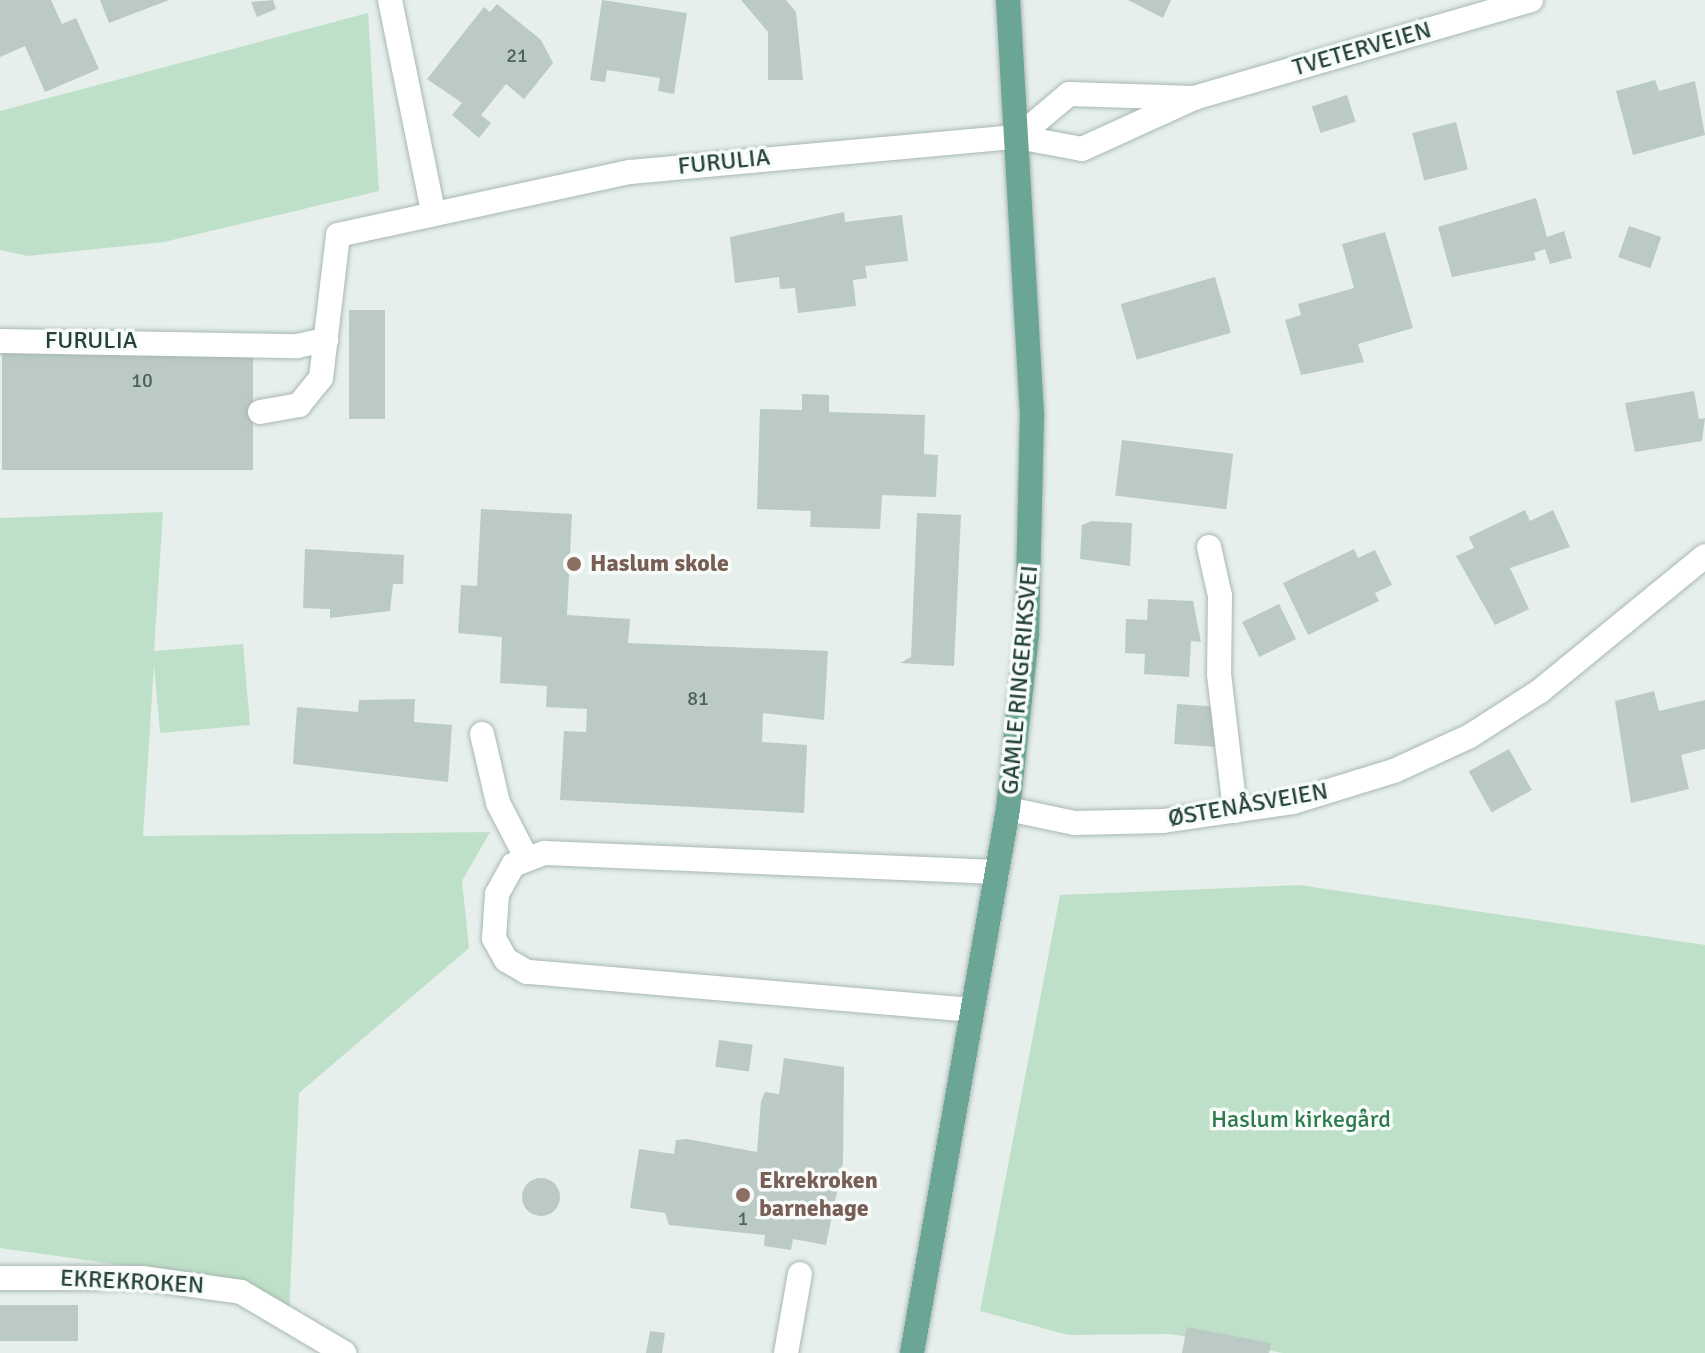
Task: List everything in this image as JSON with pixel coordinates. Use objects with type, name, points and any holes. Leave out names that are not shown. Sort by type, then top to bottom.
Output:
[{"type":"main road","name":"GAMLE RINGERIKSVEI","points":[[912,1353],[1008,809],[1032,529],[1018,137],[1008,0]]},
{"type":"street","points":[[390,0],[433,211]]},
{"type":"street","name":"TVETERVEIEN","points":[[1018,137],[1082,149],[1194,98],[1531,0]]},
{"type":"street","name":"TVETERVEIEN","points":[[1018,137],[1069,94],[1194,98]]},
{"type":"street","name":"FURULIA","points":[[260,412],[285,412],[313,393],[326,340],[338,235],[433,211],[630,172],[1018,137]]},
{"type":"street","name":"FURULIA","points":[[0,341],[297,346],[326,340]]},
{"type":"street","points":[[1209,547],[1220,596],[1219,674],[1235,811]]},
{"type":"street","name":"ØSTENÅSVEIEN","points":[[1008,809],[1075,823],[1235,811],[1325,794],[1470,736],[1626,627],[1705,556]]},
{"type":"street","points":[[482,734],[498,803],[526,857]]},
{"type":"street","points":[[526,857],[997,872]]},
{"type":"street","points":[[526,857],[497,894],[494,938],[506,960],[527,972],[972,1010]]},
{"type":"street","points":[[786,1353],[800,1274]]},
{"type":"street","name":"EKREKROKEN","points":[[0,1278],[142,1278],[241,1292],[344,1353]]},
{"type":"green space","points":[[368,13],[379,191],[164,242],[28,256],[0,250],[0,111]]},
{"type":"green space","points":[[163,512],[154,651],[243,644],[250,725],[160,733],[154,665],[143,836],[490,832],[462,881],[469,948],[299,1093],[289,1317],[192,1275],[0,1248],[0,518]]},
{"type":"green space","name":"Haslum kirkegård","points":[[1299,885],[1705,945],[1705,1353],[1283,1353],[1170,1334],[1068,1335],[980,1311],[1060,895]]},
{"type":"building","points":[[0,0],[51,0],[62,24],[76,18],[99,69],[45,92],[25,46],[0,57]]},
{"type":"building","points":[[100,0],[169,0],[109,23]]},
{"type":"building","points":[[273,0],[276,9],[257,17],[251,2]]},
{"type":"building","points":[[602,0],[687,13],[674,94],[658,91],[660,78],[607,70],[605,82],[590,80]]},
{"type":"building","points":[[741,0],[786,0],[796,12],[803,80],[768,80],[768,32]]},
{"type":"building","points":[[1128,0],[1171,0],[1163,18]]},
{"type":"building","points":[[497,4],[541,40],[553,63],[524,99],[506,84],[481,115],[491,123],[479,138],[452,115],[462,103],[427,79],[484,7],[490,12]]},
{"type":"building","points":[[1655,80],[1659,91],[1695,81],[1705,135],[1633,155],[1616,91]]},
{"type":"building","points":[[1347,95],[1356,122],[1320,133],[1312,106]]},
{"type":"building","points":[[1456,122],[1468,170],[1424,180],[1412,133]]},
{"type":"building","points":[[1536,198],[1547,237],[1564,231],[1572,258],[1550,264],[1545,249],[1534,253],[1536,260],[1452,277],[1438,227]]},
{"type":"building","points":[[844,212],[845,222],[902,215],[908,261],[865,266],[867,278],[853,280],[856,306],[798,313],[795,288],[780,289],[779,277],[735,283],[730,237]]},
{"type":"building","points":[[1629,226],[1661,237],[1650,268],[1618,257]]},
{"type":"building","points":[[1385,232],[1413,328],[1358,344],[1364,362],[1301,375],[1285,320],[1301,315],[1298,304],[1354,288],[1342,244]]},
{"type":"building","points":[[1215,277],[1231,333],[1137,360],[1121,304]]},
{"type":"building","points":[[349,310],[385,310],[385,419],[349,419]]},
{"type":"building","points":[[2,353],[253,353],[253,470],[2,470]]},
{"type":"building","points":[[1694,391],[1699,419],[1705,418],[1702,441],[1635,452],[1625,403]]},
{"type":"building","points":[[802,394],[829,395],[829,412],[925,415],[924,454],[938,455],[936,497],[882,495],[880,529],[810,527],[811,511],[757,509],[760,409],[802,410]]},
{"type":"building","points":[[1122,440],[1233,454],[1226,509],[1115,496]]},
{"type":"building","points":[[481,509],[572,514],[567,615],[630,619],[628,643],[828,651],[824,720],[763,713],[762,742],[807,745],[804,813],[560,800],[564,731],[586,732],[587,709],[546,707],[547,686],[500,683],[502,637],[458,633],[461,585],[477,586]]},
{"type":"building","points":[[1525,510],[1530,521],[1553,510],[1570,547],[1510,568],[1529,609],[1495,625],[1456,556],[1474,548],[1469,537]]},
{"type":"building","points":[[917,513],[961,515],[954,666],[900,663],[911,657]]},
{"type":"building","points":[[1092,521],[1132,523],[1130,566],[1080,559],[1082,525]]},
{"type":"building","points":[[305,549],[404,555],[403,584],[393,584],[390,611],[330,618],[330,609],[303,608]]},
{"type":"building","points":[[1354,549],[1358,558],[1375,550],[1392,585],[1375,593],[1379,601],[1308,635],[1283,583]]},
{"type":"building","points":[[1148,599],[1193,601],[1201,642],[1191,641],[1189,677],[1144,674],[1145,654],[1125,653],[1126,619],[1147,620]]},
{"type":"building","points":[[1279,604],[1296,639],[1259,657],[1242,622]]},
{"type":"building","points":[[1654,691],[1659,711],[1705,700],[1705,749],[1681,755],[1689,789],[1631,803],[1615,701]]},
{"type":"building","points":[[415,699],[414,722],[452,725],[448,782],[293,764],[297,707],[358,712],[359,700]]},
{"type":"building","points":[[1177,704],[1218,707],[1215,747],[1174,744]]},
{"type":"building","points":[[1509,749],[1532,790],[1492,812],[1469,771]]},
{"type":"building","points":[[719,1040],[753,1045],[749,1071],[715,1067]]},
{"type":"building","points":[[784,1058],[844,1067],[843,1163],[826,1245],[793,1239],[791,1250],[764,1246],[765,1235],[669,1225],[665,1213],[630,1208],[639,1149],[674,1154],[676,1140],[687,1139],[757,1152],[761,1101],[765,1092],[779,1094]]},
{"type":"building","points":[[541,1178],[554,1184],[560,1197],[554,1210],[541,1216],[528,1210],[522,1197],[528,1184]]},
{"type":"building","points":[[0,1305],[78,1305],[78,1341],[0,1341]]},
{"type":"building","points":[[1187,1327],[1271,1343],[1269,1353],[1182,1353]]},
{"type":"building","points":[[650,1331],[665,1333],[662,1353],[646,1353]]},
{"type":"place","name":"Haslum skole","points":[[574,564]]},
{"type":"place","name":"Ekrekroken barnehage","points":[[743,1195]]}]
